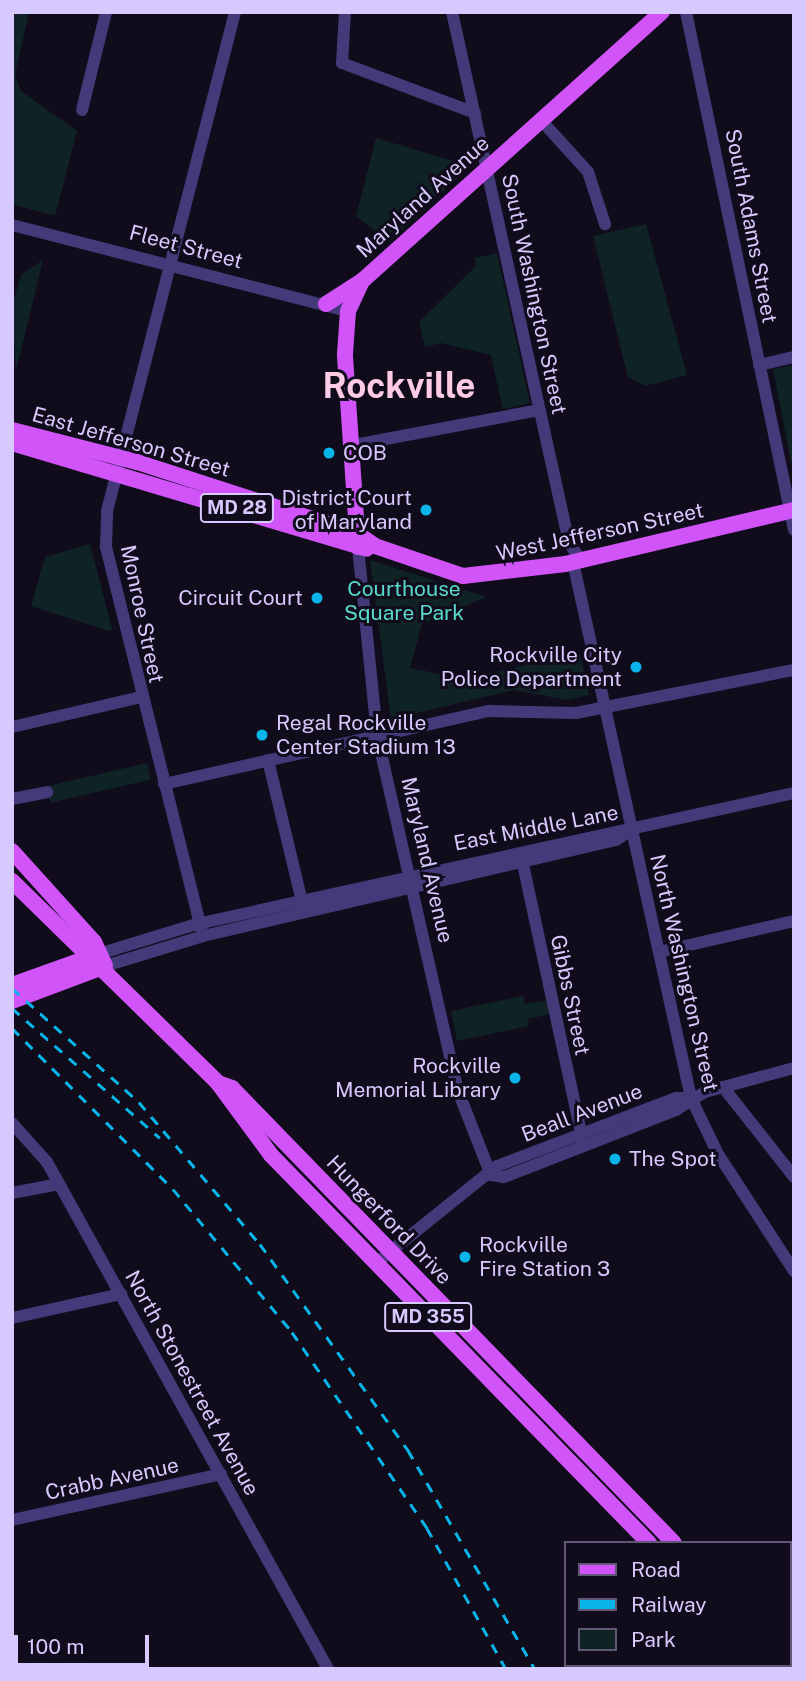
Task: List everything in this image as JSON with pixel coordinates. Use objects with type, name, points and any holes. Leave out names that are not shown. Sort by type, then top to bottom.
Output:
[{"type":"main road","name":"Maryland Avenue","points":[[358,540],[354,445],[345,354],[348,311],[362,281],[662,12]]},
{"type":"main road","points":[[326,304],[362,281]]},
{"type":"main road","name":"East Jefferson Street","points":[[12,430],[358,540]]},
{"type":"main road","name":"East Jefferson Street","points":[[12,443],[119,463],[329,524],[358,540]]},
{"type":"main road","points":[[329,524],[344,518],[357,499]]},
{"type":"main road","name":"West Jefferson Street","points":[[358,540],[463,576],[573,562],[792,510]]},
{"type":"main road","name":"MD 355","points":[[12,851],[104,960]]},
{"type":"main road","name":"MD 355","points":[[12,881],[85,959]]},
{"type":"main road","points":[[12,985],[85,959]]},
{"type":"main road","name":"Hungerford Drive","points":[[85,959],[104,960],[218,1083],[271,1155],[647,1541]]},
{"type":"main road","points":[[12,1001],[104,960]]},
{"type":"main road","name":"Hungerford Drive","points":[[218,1083],[232,1088],[672,1541]]},
{"type":"street","points":[[82,110],[106,12]]},
{"type":"street","points":[[345,12],[342,63],[437,96],[474,113]]},
{"type":"street","name":"South Washington Street","points":[[453,12],[605,707]]},
{"type":"street","name":"South Adams Street","points":[[686,12],[792,510],[794,530]]},
{"type":"street","name":"Monroe Street","points":[[200,930],[106,546],[119,463],[174,263],[234,13]]},
{"type":"street","points":[[540,119],[588,172],[605,225]]},
{"type":"street","name":"Fleet Street","points":[[12,225],[174,263],[348,311]]},
{"type":"street","points":[[759,365],[794,357]]},
{"type":"street","points":[[354,445],[540,410]]},
{"type":"street","name":"Maryland Avenue","points":[[358,540],[377,735],[460,1097],[491,1175]]},
{"type":"street","points":[[164,784],[507,708],[560,715],[794,670]]},
{"type":"street","points":[[12,727],[141,696]]},
{"type":"street","name":"North Washington Street","points":[[605,707],[691,1098],[718,1154],[793,1266]]},
{"type":"street","points":[[268,760],[303,906]]},
{"type":"street","points":[[12,799],[47,792]]},
{"type":"street","name":"East Middle Lane","points":[[104,960],[200,930],[522,856],[616,840],[632,830],[794,793]]},
{"type":"street","name":"Gibbs Street","points":[[522,856],[582,1140]]},
{"type":"street","points":[[659,952],[794,921]]},
{"type":"street","name":"Beall Avenue","points":[[375,1264],[389,1250],[491,1175],[504,1177],[676,1098],[691,1098],[794,1068]]},
{"type":"street","name":"Beall Avenue","points":[[724,1087],[794,1076]]},
{"type":"street","name":"North Washington Street","points":[[724,1087],[794,1177]]},
{"type":"street","name":"North Stonestreet Avenue","points":[[12,1123],[59,1184],[328,1669]]},
{"type":"street","points":[[12,1194],[59,1184]]},
{"type":"street","points":[[12,1318],[121,1294]]},
{"type":"street","name":"Crabb Avenue","points":[[12,1520],[221,1474]]},
{"type":"green space","points":[[12,12],[29,12],[15,74],[21,91],[77,131],[55,216],[12,204]]},
{"type":"green space","points":[[376,138],[471,166],[389,242],[356,216]]},
{"type":"green space","points":[[646,224],[687,375],[645,386],[628,377],[593,236]]},
{"type":"green space","points":[[497,253],[530,403],[503,409],[491,355],[441,343],[425,347],[419,322],[476,266],[475,258]]},
{"type":"green space","points":[[43,260],[16,370],[12,307],[21,275]]},
{"type":"green space","points":[[794,365],[794,477],[773,369]]},
{"type":"green space","points":[[90,544],[112,629],[109,631],[31,606],[45,557]]},
{"type":"green space","name":"Courthouse Square Park","points":[[370,560],[486,597],[422,624],[410,668],[440,674],[443,683],[580,654],[589,695],[567,700],[514,690],[391,719]]},
{"type":"green space","points":[[147,763],[151,780],[50,803],[47,786]]},
{"type":"green space","points":[[523,996],[525,1004],[547,1000],[550,1014],[528,1019],[529,1026],[457,1041],[451,1011]]},
{"type":"railway","points":[[12,988],[139,1102],[260,1244],[408,1450],[535,1669]]},
{"type":"railway","points":[[12,1008],[160,1138]]},
{"type":"railway","points":[[12,1028],[173,1189],[292,1332],[427,1528],[506,1669]]},
{"type":"place","name":"COB","points":[[329,453]]},
{"type":"place","name":"District Court of Maryland","points":[[426,510]]},
{"type":"place","name":"Circuit Court","points":[[317,598]]},
{"type":"place","name":"Rockville City Police Department","points":[[636,667]]},
{"type":"place","name":"Regal Rockville Center Stadium 13","points":[[262,735]]},
{"type":"place","name":"Rockville Memorial Library","points":[[515,1078]]},
{"type":"place","name":"The Spot","points":[[615,1159]]},
{"type":"place","name":"Rockville Fire Station 3","points":[[465,1257]]},
{"type":"district","name":"Rockville","points":[[399,386]]}]
